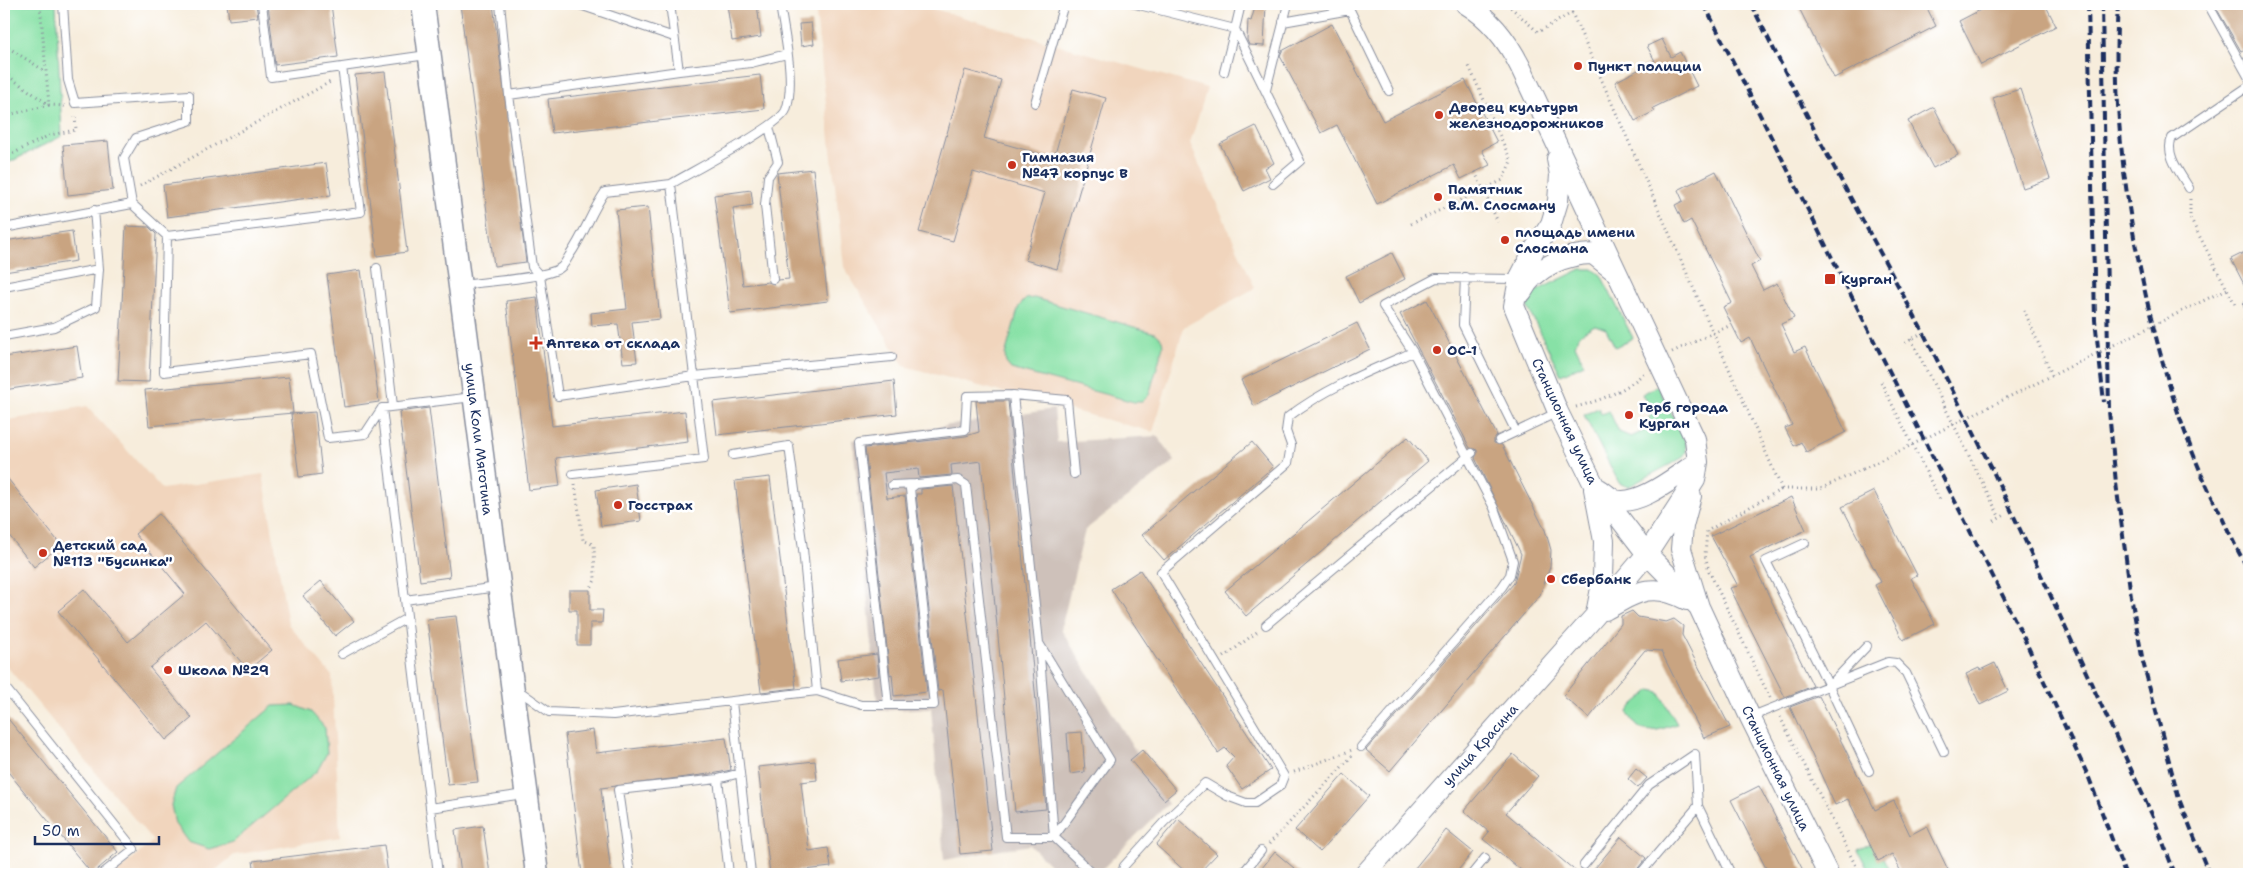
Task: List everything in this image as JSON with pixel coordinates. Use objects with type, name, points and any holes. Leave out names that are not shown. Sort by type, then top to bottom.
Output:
[{"type":"main road","name":"улица Коли Мяготина","points":[[423,4],[537,874]]},
{"type":"main road","points":[[1466,4],[1478,11],[1496,28],[1510,47],[1656,360],[1695,439],[1697,471],[1647,554]]},
{"type":"main road","points":[[1514,306],[1519,279],[1550,224],[1558,201],[1560,175],[1553,138]]},
{"type":"main road","points":[[1514,306],[1527,281],[1575,254],[1594,254],[1615,271]]},
{"type":"main road","name":"Станционная улица","points":[[1514,306],[1558,412],[1594,485],[1647,554],[1699,607]]},
{"type":"main road","points":[[1594,485],[1614,500],[1630,501],[1643,497],[1697,471]]},
{"type":"main road","name":"Станционная улица","points":[[1697,471],[1684,526],[1681,549],[1699,607],[1750,717],[1828,874]]},
{"type":"main road","points":[[1594,485],[1604,542],[1603,578],[1595,616]]},
{"type":"main road","name":"улица Красина","points":[[1365,874],[1595,616],[1647,554]]},
{"type":"main road","points":[[1595,616],[1639,591],[1658,589],[1675,594],[1699,607]]},
{"type":"lane","points":[[63,4],[68,80],[75,103],[189,95],[189,120],[136,138],[124,158],[132,204],[167,236],[164,372],[311,354],[328,438],[365,434],[382,408],[474,397]]},
{"type":"lane","points":[[262,4],[271,77],[343,71],[429,55]]},
{"type":"lane","points":[[500,4],[509,96],[532,267],[540,276],[558,396],[694,376],[892,357]]},
{"type":"lane","points":[[577,4],[674,37]]},
{"type":"lane","points":[[670,4],[679,71]]},
{"type":"lane","points":[[459,286],[540,276],[560,268],[576,246],[589,224],[595,206],[606,192],[671,184],[769,127],[786,112],[790,93],[780,4]]},
{"type":"lane","points":[[1034,103],[1064,4]]},
{"type":"lane","points":[[1135,4],[1235,29],[1300,161],[1273,184]]},
{"type":"lane","points":[[1224,72],[1241,4]]},
{"type":"lane","points":[[1266,90],[1288,4]]},
{"type":"lane","points":[[2208,4],[2249,78]]},
{"type":"lane","points":[[1283,22],[1350,10],[1389,91]]},
{"type":"lane","points":[[509,96],[679,71],[751,63],[787,54]]},
{"type":"lane","points":[[167,236],[361,212],[343,71]]},
{"type":"lane","points":[[2189,188],[2171,154],[2168,145],[2172,138],[2249,86]]},
{"type":"lane","points":[[769,127],[778,162],[768,176],[765,205],[773,279]]},
{"type":"lane","points":[[573,474],[704,459],[671,184]]},
{"type":"lane","points":[[4,228],[132,204]]},
{"type":"lane","points":[[4,336],[54,327],[96,307],[99,269],[94,210]]},
{"type":"lane","points":[[377,268],[394,406]]},
{"type":"lane","points":[[4,287],[99,269]]},
{"type":"lane","points":[[1465,277],[1462,325],[1516,432]]},
{"type":"lane","points":[[1362,746],[1502,588],[1510,575],[1513,562],[1494,508],[1470,455],[1413,352],[1384,306],[1436,278],[1519,279]]},
{"type":"lane","points":[[2249,304],[2249,308]]},
{"type":"lane","points":[[1122,874],[1124,866],[1164,822],[1205,783],[1227,796],[1246,803],[1255,803],[1280,786],[1284,776],[1161,572],[1288,464],[1291,445],[1286,431],[1288,417],[1311,400],[1347,380],[1413,352]]},
{"type":"lane","points":[[1013,395],[1039,643],[1054,837],[1093,874]]},
{"type":"lane","points":[[888,705],[859,443],[965,430],[967,396],[1013,395],[1067,400],[1074,474]]},
{"type":"lane","points":[[382,408],[438,874]]},
{"type":"lane","points":[[1499,440],[1558,412]]},
{"type":"lane","points":[[733,455],[789,446],[817,691]]},
{"type":"lane","points":[[1266,625],[1470,455]]},
{"type":"lane","points":[[892,486],[958,480],[966,485],[1006,837],[1054,837]]},
{"type":"lane","points":[[512,686],[549,712],[613,715],[817,691],[861,705],[934,706],[910,489],[916,484]]},
{"type":"lane","points":[[1805,543],[1766,561],[1829,686],[1869,771]]},
{"type":"lane","points":[[405,600],[499,586]]},
{"type":"lane","points":[[342,654],[407,618]]},
{"type":"lane","points":[[1039,643],[1110,760],[1054,837]]},
{"type":"lane","points":[[1829,686],[1867,646]]},
{"type":"lane","points":[[1750,717],[1888,662],[1896,663],[1906,673],[1944,752]]},
{"type":"lane","points":[[4,686],[134,849],[102,874]]},
{"type":"lane","points":[[732,702],[751,874]]},
{"type":"lane","points":[[1584,865],[1649,786],[1695,754],[1698,806],[1731,874]]},
{"type":"lane","points":[[630,874],[618,790],[718,779],[740,773]]},
{"type":"lane","points":[[718,779],[729,874]]},
{"type":"lane","points":[[430,808],[526,793]]},
{"type":"lane","points":[[1640,874],[1698,806]]},
{"type":"lane","points":[[1242,874],[1261,852]]},
{"type":"lane","points":[[1472,874],[1485,858]]},
{"type":"path","points":[[40,4],[49,105]]},
{"type":"path","points":[[1507,4],[1538,32],[1572,13],[1782,490]]},
{"type":"path","points":[[4,45],[46,71]]},
{"type":"path","points":[[1411,224],[1503,180],[1511,161],[1468,64]]},
{"type":"path","points":[[130,191],[343,71]]},
{"type":"path","points":[[4,73],[49,105]]},
{"type":"path","points":[[4,116],[49,105],[62,107],[75,103],[76,130],[50,135],[4,158]]},
{"type":"path","points":[[1474,172],[1498,222]]},
{"type":"path","points":[[1860,874],[1775,707],[1709,571],[1705,555],[1707,531],[1782,490],[1820,490],[2227,288],[2190,218],[2189,188]]},
{"type":"path","points":[[2024,310],[2052,374]]},
{"type":"path","points":[[1558,412],[1601,400],[1634,383],[1656,360],[1731,325]]},
{"type":"path","points":[[1904,343],[1919,334]]},
{"type":"path","points":[[1911,339],[2000,518]]},
{"type":"path","points":[[1881,382],[1941,502]]},
{"type":"path","points":[[573,474],[584,540],[594,545],[595,580],[590,590]]},
{"type":"path","points":[[1994,521],[2006,514]]},
{"type":"path","points":[[1215,664],[1266,625]]},
{"type":"path","points":[[1284,776],[1362,746]]},
{"type":"path","points":[[1261,852],[1362,746]]},
{"type":"shaded area","points":[[815,4],[917,4],[1207,88],[1190,144],[1255,288],[1184,327],[1153,432],[904,366],[844,267]]},
{"type":"shaded area","name":"Школа №29","points":[[87,406],[162,489],[263,474],[288,624],[332,676],[340,837],[234,855],[211,874],[115,874],[153,841],[4,663],[4,421]]},
{"type":"shaded area","points":[[1054,409],[1057,442],[1157,436],[1175,461],[1085,530],[1061,629],[1168,804],[1097,874],[1059,874],[1030,845],[944,860],[931,708],[878,711],[853,440]]},
{"type":"green space","points":[[4,4],[56,4],[62,136],[4,165]]},
{"type":"green space","points":[[1581,269],[1593,269],[1601,275],[1633,338],[1615,347],[1606,329],[1595,325],[1580,334],[1575,345],[1584,364],[1561,375],[1527,306],[1528,298],[1532,293]]},
{"type":"green space","points":[[1034,298],[1155,333],[1162,340],[1163,347],[1149,395],[1142,402],[1134,402],[1011,369],[1006,363],[1005,355],[1019,306],[1026,299]]},
{"type":"green space","points":[[1658,386],[1686,443],[1686,452],[1682,458],[1628,487],[1619,483],[1584,415],[1598,408],[1602,414],[1609,411],[1619,432],[1631,437],[1646,430],[1651,412],[1642,394]]},
{"type":"green space","points":[[1651,690],[1659,692],[1677,724],[1649,731],[1643,730],[1633,721],[1628,712],[1633,705]]},
{"type":"green space","points":[[294,705],[311,712],[325,728],[327,753],[317,771],[233,842],[209,849],[188,842],[175,824],[171,805],[176,788],[273,706]]},
{"type":"green space","points":[[1875,841],[1891,874],[1870,874],[1858,850]]},
{"type":"building","points":[[227,4],[256,4],[258,17],[229,20]]},
{"type":"building","points":[[268,4],[331,4],[338,57],[275,65]]},
{"type":"building","points":[[460,4],[493,4],[526,262],[494,266]]},
{"type":"building","points":[[727,4],[757,4],[761,37],[732,41]]},
{"type":"building","points":[[1256,4],[1266,4],[1264,46],[1249,45],[1247,40],[1248,20],[1251,21]]},
{"type":"building","points":[[1797,4],[1925,4],[1936,26],[1834,78]]},
{"type":"building","points":[[1992,4],[2045,4],[2056,26],[1981,65],[1959,21]]},
{"type":"building","points":[[2214,4],[2249,4],[2249,47],[2241,51]]},
{"type":"building","points":[[811,23],[814,44],[801,46],[799,24]]},
{"type":"building","name":"Дворец культуры железнодорожников","points":[[1332,24],[1383,121],[1465,80],[1497,142],[1482,150],[1490,165],[1461,179],[1454,165],[1377,204],[1337,125],[1321,133],[1280,56],[1282,51]]},
{"type":"building","points":[[1662,39],[1671,57],[1680,52],[1697,86],[1653,108],[1655,111],[1635,121],[1615,82],[1655,61],[1647,46]]},
{"type":"building","name":"Гимназия №47 корпус В","points":[[965,70],[1001,80],[984,138],[1054,158],[1073,89],[1106,98],[1057,269],[1025,260],[1045,193],[973,172],[953,241],[919,232]]},
{"type":"building","points":[[385,72],[407,252],[377,256],[355,75]]},
{"type":"building","points":[[760,75],[764,109],[552,133],[548,99]]},
{"type":"building","points":[[2020,89],[2050,179],[2023,188],[1993,98]]},
{"type":"building","points":[[1934,107],[1958,155],[1933,168],[1908,121]]},
{"type":"building","points":[[1256,126],[1274,163],[1265,168],[1270,178],[1244,191],[1220,144]]},
{"type":"building","points":[[108,141],[113,190],[68,195],[63,145]]},
{"type":"building","points":[[326,163],[331,195],[167,217],[163,185]]},
{"type":"building","points":[[813,169],[828,301],[730,313],[714,195],[751,190],[753,205],[733,208],[743,285],[768,282],[774,284],[778,280],[789,279],[777,173]]},
{"type":"building","points":[[1716,171],[1760,261],[1751,266],[1763,290],[1777,283],[1794,318],[1781,324],[1794,352],[1805,347],[1846,432],[1806,452],[1801,442],[1794,446],[1785,428],[1792,425],[1750,338],[1741,343],[1723,307],[1732,303],[1691,220],[1684,224],[1675,205],[1683,201],[1678,190]]},
{"type":"building","points":[[648,207],[660,319],[632,322],[637,362],[623,363],[618,324],[592,326],[591,313],[627,309],[616,210]]},
{"type":"building","points":[[126,226],[149,227],[156,234],[149,382],[118,381]]},
{"type":"building","points":[[72,231],[76,261],[4,272],[4,241]]},
{"type":"building","points":[[2249,250],[2249,294],[2231,259]]},
{"type":"building","points":[[1392,253],[1405,279],[1359,303],[1346,276]]},
{"type":"building","points":[[361,270],[379,402],[344,407],[327,275]]},
{"type":"building","points":[[537,297],[552,426],[685,411],[688,442],[556,458],[560,486],[529,490],[506,301]]},
{"type":"building","points":[[1427,300],[1497,435],[1494,443],[1502,445],[1545,530],[1551,550],[1550,567],[1540,595],[1390,771],[1366,750],[1514,583],[1521,554],[1475,458],[1477,450],[1470,448],[1400,314]]},
{"type":"building","points":[[1357,323],[1370,349],[1254,406],[1241,380]]},
{"type":"building","points":[[77,346],[82,378],[4,390],[4,357]]},
{"type":"building","points":[[289,377],[293,413],[149,426],[145,390]]},
{"type":"building","points":[[894,381],[897,414],[717,435],[713,402]]},
{"type":"building","points":[[976,401],[1008,401],[1046,809],[1015,812],[981,461],[951,465],[952,475],[919,478],[918,469],[884,473],[887,498],[905,496],[927,692],[894,696],[892,674],[890,675],[865,448],[966,436],[979,432]]},
{"type":"building","points":[[429,408],[450,577],[420,581],[399,412]]},
{"type":"building","points":[[315,412],[322,474],[299,477],[291,414]]},
{"type":"building","points":[[1408,437],[1428,461],[1246,616],[1225,591]]},
{"type":"building","points":[[1252,442],[1273,467],[1164,560],[1142,535]]},
{"type":"building","points":[[4,474],[61,545],[34,567],[4,529]]},
{"type":"building","points":[[770,477],[796,688],[761,692],[735,481]]},
{"type":"building","name":"Госстрах","points":[[636,484],[641,521],[601,526],[596,490]]},
{"type":"building","points":[[953,486],[993,851],[960,854],[943,690],[938,691],[916,494],[921,494],[921,489]]},
{"type":"building","points":[[1874,491],[1917,575],[1911,578],[1935,624],[1903,640],[1875,585],[1881,582],[1842,507]]},
{"type":"building","points":[[1791,497],[1806,530],[1750,557],[1813,686],[1785,697],[1730,588],[1738,586],[1711,536]]},
{"type":"building","points":[[159,514],[272,650],[248,670],[206,621],[150,668],[192,718],[166,740],[58,611],[84,589],[128,642],[185,594],[135,534]]},
{"type":"building","points":[[1140,570],[1271,770],[1242,789],[1226,766],[1234,757],[1225,748],[1218,753],[1111,589]]},
{"type":"building","points":[[321,581],[354,621],[335,636],[303,596]]},
{"type":"building","points":[[569,590],[590,590],[590,610],[603,610],[602,623],[590,623],[590,645],[577,645],[577,610],[569,610]]},
{"type":"building","points":[[1632,611],[1638,617],[1666,622],[1674,619],[1683,626],[1682,635],[1730,727],[1704,738],[1661,651],[1645,650],[1589,718],[1563,696],[1621,624],[1621,616]]},
{"type":"building","points":[[456,616],[478,782],[448,785],[427,619]]},
{"type":"building","points":[[877,654],[879,676],[841,681],[838,659]]},
{"type":"building","points":[[1995,663],[2008,691],[1980,705],[1966,674]]},
{"type":"building","points":[[1819,696],[1875,810],[1894,801],[1910,835],[1927,826],[1950,874],[1902,874],[1892,854],[1878,861],[1848,799],[1835,805],[1790,707]]},
{"type":"building","points":[[4,714],[118,852],[92,874],[4,767]]},
{"type":"building","points":[[593,730],[596,753],[726,738],[731,770],[601,788],[611,874],[582,874],[565,734]]},
{"type":"building","points":[[1082,732],[1085,772],[1070,774],[1067,733]]},
{"type":"building","points":[[1142,750],[1176,790],[1164,800],[1130,760]]},
{"type":"building","points":[[1513,754],[1538,776],[1506,813],[1579,874],[1526,874],[1483,839],[1489,832],[1464,811]]},
{"type":"building","points":[[815,761],[817,780],[801,782],[809,851],[828,848],[831,867],[770,874],[758,767]]},
{"type":"building","points":[[1636,769],[1647,778],[1638,788],[1628,779]]},
{"type":"building","points":[[1344,774],[1369,796],[1320,852],[1295,830]]},
{"type":"building","points":[[1759,786],[1805,874],[1769,874],[1731,800]]},
{"type":"building","points":[[1178,819],[1217,854],[1198,874],[1188,874],[1156,845]]},
{"type":"building","points":[[483,826],[490,874],[461,874],[455,830]]},
{"type":"building","points":[[1446,830],[1473,852],[1455,874],[1410,874]]},
{"type":"building","points":[[1621,837],[1646,858],[1635,872],[1633,874],[1590,874]]},
{"type":"building","points":[[384,845],[388,874],[255,874],[253,861]]},
{"type":"building","points":[[1275,852],[1301,874],[1257,874]]},
{"type":"railway","points":[[1704,4],[2022,634],[2089,778],[2125,874]]},
{"type":"railway","points":[[1751,4],[1822,145],[1923,332],[1992,469],[2154,819],[2175,874]]},
{"type":"railway","points":[[2088,4],[2095,320],[2104,402]]},
{"type":"railway","points":[[2102,4],[2109,411],[2116,483],[2131,596],[2143,662],[2179,799],[2209,874]]},
{"type":"railway","points":[[2118,4],[2117,80],[2122,155],[2133,230],[2148,305],[2161,358],[2186,435],[2206,484],[2249,570]]},
{"type":"place","name":"Пункт полиции","points":[[1578,66]]},
{"type":"place","name":"Дворец культуры железнодорожников","points":[[1439,115]]},
{"type":"place","name":"Гимназия №47 корпус В","points":[[1012,165]]},
{"type":"place","name":"Памятник В.М. Слосману","points":[[1438,197]]},
{"type":"place","name":"площадь имени Слосмана","points":[[1505,240]]},
{"type":"place","name":"Курган","points":[[1830,279]]},
{"type":"place","name":"Аптека от склада","points":[[536,343]]},
{"type":"place","name":"ОС-1","points":[[1437,350]]},
{"type":"place","name":"Герб города Курган","points":[[1629,415]]},
{"type":"place","name":"Госстрах","points":[[618,505]]},
{"type":"place","name":"Детский сад №113 \"Бусинка\"","points":[[43,553]]},
{"type":"place","name":"Сбербанк","points":[[1551,579]]},
{"type":"place","name":"Школа №29","points":[[168,670]]}]
